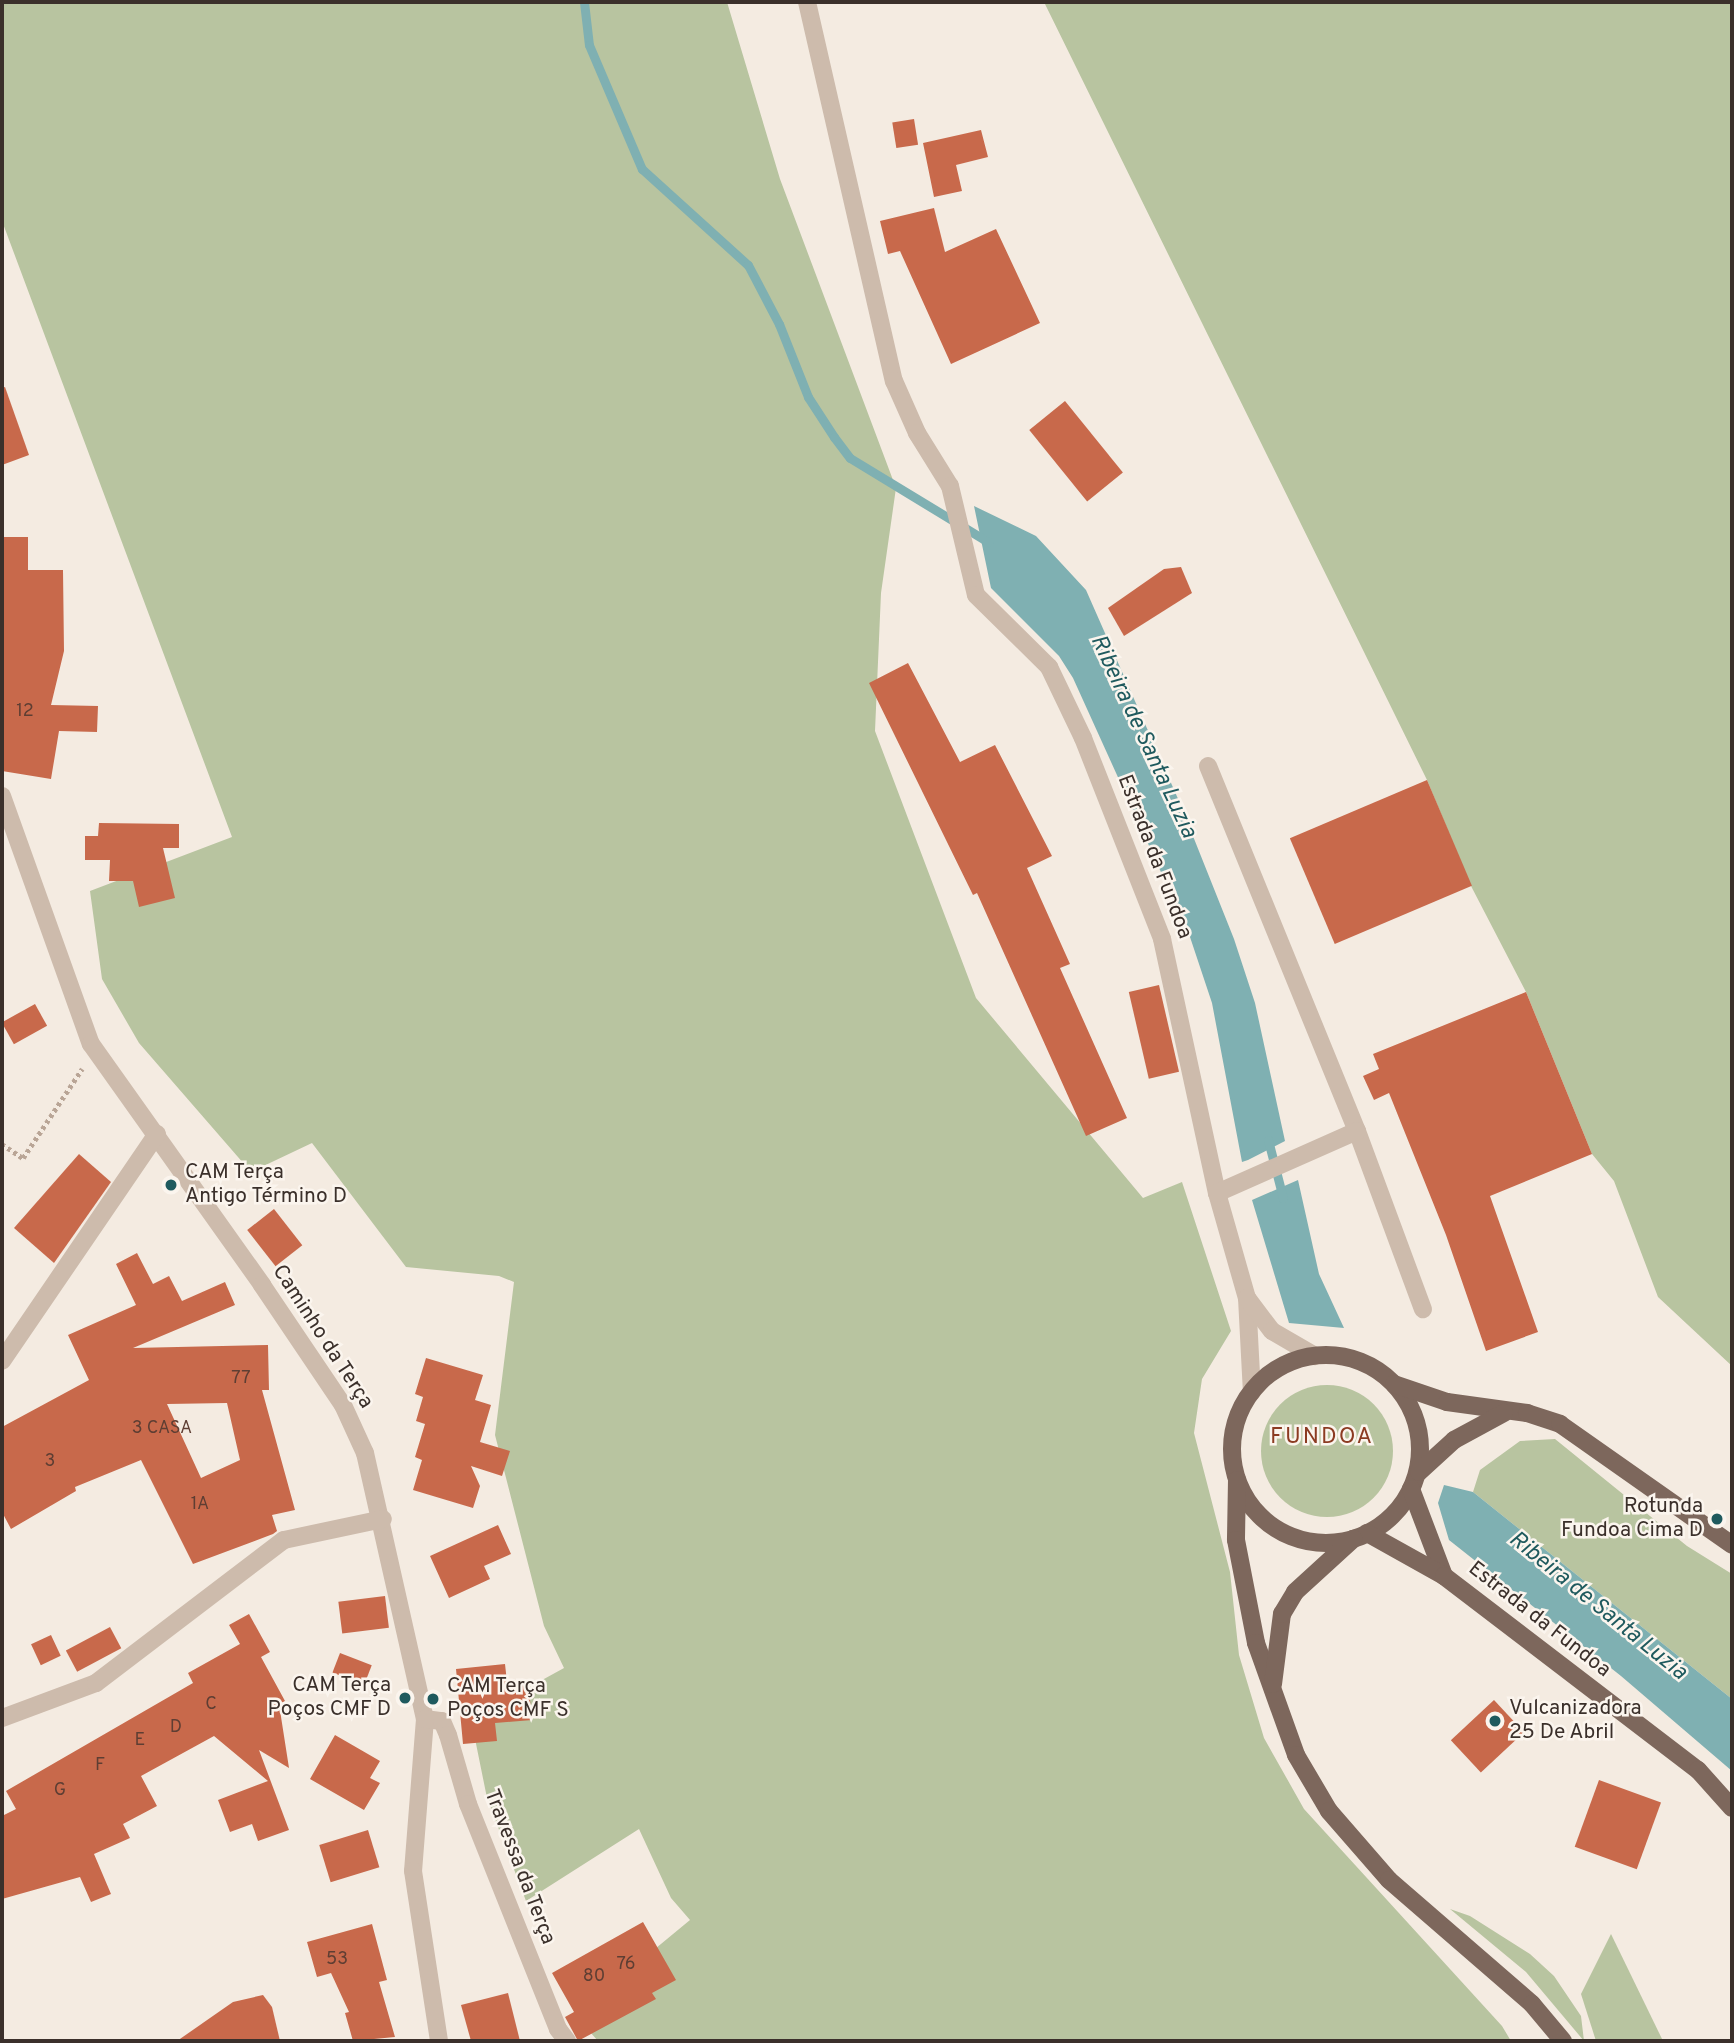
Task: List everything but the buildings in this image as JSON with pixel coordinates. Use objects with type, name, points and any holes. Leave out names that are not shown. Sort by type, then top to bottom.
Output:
[{"type":"main road","points":[[1563,2041],[1532,2004],[1389,1880],[1329,1811],[1296,1755],[1272,1699],[1256,1643],[1236,1540],[1237,1480],[1233,1434],[1252,1392],[1265,1378],[1306,1358],[1358,1361],[1394,1384],[1447,1402],[1560,1424],[1732,1545]]},
{"type":"main road","points":[[1394,1384],[1415,1418],[1424,1458]]},
{"type":"main road","points":[[1272,1699],[1276,1633],[1282,1614],[1295,1592],[1360,1536],[1388,1519],[1411,1488],[1424,1458],[1507,1412]]},
{"type":"main road","points":[[1237,1480],[1255,1511],[1283,1532],[1317,1542],[1360,1536]]},
{"type":"main road","name":"Estrada da Fundoa","points":[[1411,1488],[1444,1576]]},
{"type":"main road","name":"Estrada da Fundoa","points":[[1360,1536],[1444,1576],[1698,1770],[1732,1808]]},
{"type":"street","name":"Estrada da Fundoa","points":[[807,2],[894,381],[917,433],[950,486],[976,595],[1049,667],[1137,869],[1166,953],[1217,1193],[1247,1298]]},
{"type":"street","points":[[1208,766],[1357,1131],[1423,1309]]},
{"type":"street","name":"Caminho da Terça","points":[[2,796],[91,1044],[157,1134],[343,1405],[365,1453],[383,1519],[425,1719],[413,1871],[439,2041]]},
{"type":"street","points":[[1217,1193],[1248,1182],[1357,1131]]},
{"type":"street","points":[[2,1362],[157,1134]]},
{"type":"street","points":[[1247,1298],[1272,1331],[1306,1358]]},
{"type":"street","points":[[1247,1298],[1252,1392]]},
{"type":"street","points":[[2,1718],[96,1683],[284,1540],[383,1519]]},
{"type":"street","name":"Travessa da Terça","points":[[425,1719],[442,1721],[468,1804],[566,2041]]},
{"type":"path","points":[[2,1144],[23,1158],[81,1071]]},
{"type":"green space","points":[[2,2],[727,2],[780,179],[896,488],[881,593],[875,731],[976,998],[1143,1198],[1182,1182],[1231,1331],[1202,1379],[1194,1433],[1230,1572],[1239,1655],[1264,1738],[1304,1809],[1502,2026],[1511,2041],[598,2041],[575,2015],[690,1920],[671,1898],[639,1829],[526,1901],[487,1798],[471,1719],[564,1668],[544,1626],[495,1435],[514,1282],[499,1276],[406,1267],[312,1143],[251,1172],[139,1043],[102,979],[90,891],[232,837],[2,221]]},
{"type":"green space","points":[[1044,2],[1732,2],[1732,1366],[1658,1297],[1614,1181],[1592,1154],[1526,992],[1471,886],[1427,780]]},
{"type":"green space","points":[[1327,1385],[1352,1390],[1374,1404],[1388,1426],[1393,1451],[1388,1476],[1374,1498],[1352,1512],[1327,1517],[1302,1512],[1280,1498],[1266,1476],[1261,1451],[1266,1426],[1280,1404],[1302,1390]]},
{"type":"green space","points":[[1555,1439],[1687,1546],[1732,1574],[1732,1699],[1473,1492],[1480,1470],[1520,1441]]},
{"type":"green space","points":[[1450,1909],[1470,1916],[1530,1954],[1554,1976],[1581,2016],[1584,2041],[1526,1972]]},
{"type":"green space","points":[[1611,1934],[1663,2041],[1596,2041],[1581,1994]]},
{"type":"water","points":[[974,506],[1036,536],[1086,590],[1179,801],[1234,939],[1255,1003],[1285,1141],[1248,1160],[1242,1162],[1212,1003],[1189,934],[1073,678],[1059,656],[991,588]]},
{"type":"water","points":[[1298,1180],[1319,1274],[1344,1328],[1289,1323],[1252,1200]]},
{"type":"water","points":[[1444,1485],[1473,1492],[1732,1699],[1732,1771],[1621,1676],[1449,1540],[1438,1503]]},
{"type":"waterway","name":"Ribeira de Santa Luzia","points":[[584,2],[589,45],[642,169],[748,265],[779,324],[808,397],[834,437],[850,458],[988,542]]},
{"type":"waterway","name":"Ribeira de Santa Luzia","points":[[1268,1140],[1283,1198]]},
{"type":"place","name":"CAM Terça Antigo Término D","points":[[171,1185]]},
{"type":"place","name":"Rotunda Fundoa Cima D","points":[[1717,1519]]},
{"type":"place","name":"CAM Terça Poços CMF D","points":[[405,1698]]},
{"type":"place","name":"CAM Terça Poços CMF S","points":[[433,1699]]},
{"type":"place","name":"Vulcanizadora 25 De Abril","points":[[1495,1721]]},
{"type":"district","name":"FUNDOA","points":[[1322,1438]]}]
